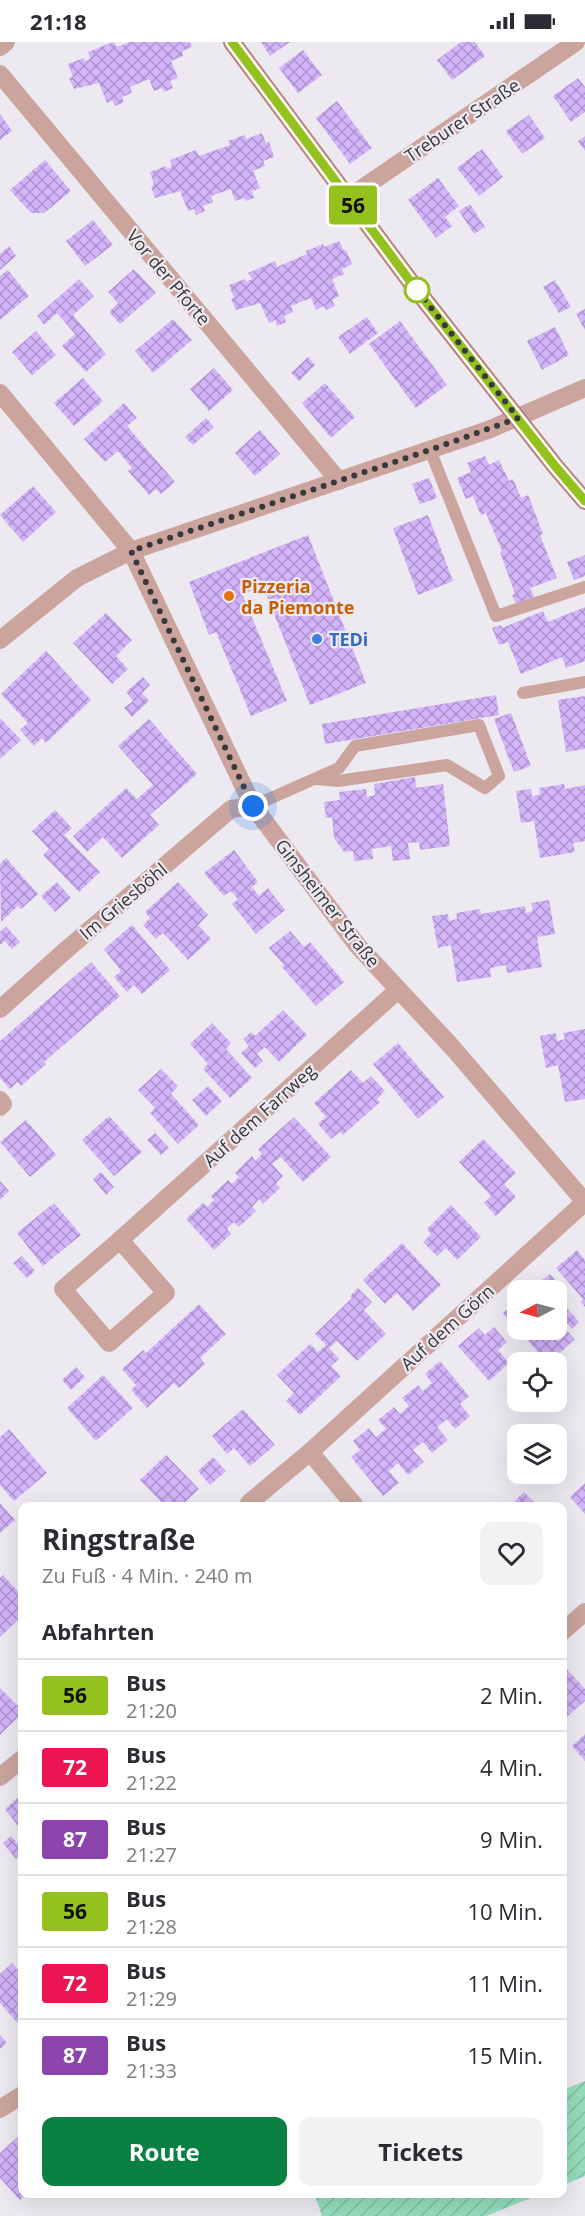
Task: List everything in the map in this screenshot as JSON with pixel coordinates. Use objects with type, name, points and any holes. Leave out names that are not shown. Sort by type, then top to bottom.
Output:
[{"type":"main road","points":[[232,42],[419,293],[585,501]]},
{"type":"street","points":[[0,47],[6,42]]},
{"type":"street","name":"Treburer Straße","points":[[348,198],[576,42]]},
{"type":"street","name":"Vor der Pforte","points":[[0,74],[339,481]]},
{"type":"street","points":[[0,640],[77,578],[131,551],[430,450],[518,418],[585,388]]},
{"type":"street","name":"Ginsheimer Straße","points":[[0,393],[131,551],[253,806],[357,945],[452,1047],[585,1202]]},
{"type":"street","name":"Im Griesböhl","points":[[0,1009],[231,809],[253,806]]},
{"type":"street","name":"Auf dem Farrweg","points":[[120,1240],[166,1293],[109,1343],[63,1289],[398,990]]},
{"type":"street","points":[[0,1100],[3,1104],[0,1107]]},
{"type":"street","name":"Auf dem Görn","points":[[250,1502],[310,1452],[585,1202]]},
{"type":"street","points":[[310,1452],[352,1502]]},
{"type":"street","points":[[567,1628],[585,1612]]},
{"type":"street","points":[[0,1777],[18,1762]]},
{"type":"street","points":[[0,2109],[18,2098]]},
{"type":"lane","points":[[430,450],[496,616],[585,587]]},
{"type":"lane","points":[[523,693],[585,682]]},
{"type":"lane","points":[[253,806],[339,768],[355,746],[479,725],[499,776],[484,788],[447,765],[338,781],[317,779]]},
{"type":"green space","points":[[585,2081],[585,2176],[567,2183],[567,2088]]},
{"type":"green space","points":[[316,2198],[531,2198],[486,2216],[322,2216]]},
{"type":"building","points":[[113,42],[117,47],[130,42],[190,42],[192,47],[182,51],[183,56],[171,61],[178,78],[170,81],[173,88],[164,92],[162,88],[154,91],[149,79],[130,87],[132,93],[122,97],[124,102],[115,106],[112,100],[107,103],[99,83],[74,89],[69,78],[73,77],[68,64],[84,58],[85,61],[90,59],[88,52]]},
{"type":"building","points":[[261,42],[290,42],[270,56]]},
{"type":"building","points":[[461,42],[475,42],[485,56],[452,80],[437,60]]},
{"type":"building","points":[[303,50],[322,75],[298,93],[279,68]]},
{"type":"building","points":[[578,78],[585,87],[585,112],[571,122],[553,96]]},
{"type":"building","points":[[337,101],[372,148],[350,164],[316,118]]},
{"type":"building","points":[[0,114],[12,131],[0,140]]},
{"type":"building","points":[[529,115],[545,138],[522,154],[506,131]]},
{"type":"building","points":[[262,133],[266,143],[269,142],[274,157],[263,161],[265,166],[253,171],[260,188],[252,191],[254,198],[235,201],[231,189],[211,196],[213,202],[203,206],[205,211],[196,215],[194,209],[188,211],[180,191],[155,198],[150,172],[166,166],[167,169],[172,167],[170,160],[196,150],[199,156],[230,145],[228,141],[245,135],[246,139]]},
{"type":"building","points":[[585,136],[585,151],[578,141]]},
{"type":"building","points":[[482,149],[503,177],[479,196],[457,168]]},
{"type":"building","points":[[45,160],[71,191],[44,213],[31,213],[10,190]]},
{"type":"building","points":[[438,178],[459,206],[445,217],[452,226],[436,238],[408,200]]},
{"type":"building","points":[[470,204],[485,227],[474,234],[459,211]]},
{"type":"building","points":[[93,220],[113,245],[85,266],[66,241]]},
{"type":"building","points":[[339,241],[352,264],[342,269],[344,274],[332,279],[339,296],[332,300],[335,306],[326,310],[324,306],[316,310],[311,298],[291,306],[293,312],[284,316],[286,322],[277,326],[275,320],[269,323],[260,303],[236,310],[231,299],[234,298],[229,285],[252,279],[248,273],[275,261],[277,267],[307,254],[306,251]]},
{"type":"building","points":[[9,246],[16,256],[0,270],[0,254]]},
{"type":"building","points":[[134,269],[156,293],[120,324],[109,312],[118,303],[108,292]]},
{"type":"building","points":[[8,270],[29,296],[0,320],[0,276]]},
{"type":"building","points":[[79,279],[94,296],[73,315],[106,354],[86,372],[62,346],[75,334],[57,313],[44,325],[37,316]]},
{"type":"building","points":[[555,280],[571,307],[559,313],[543,287]]},
{"type":"building","points":[[585,309],[585,330],[576,314]]},
{"type":"building","points":[[367,317],[378,333],[350,354],[338,337]]},
{"type":"building","points":[[173,319],[192,340],[153,373],[135,351]]},
{"type":"building","points":[[400,321],[447,385],[416,408],[369,344]]},
{"type":"building","points":[[555,327],[569,355],[542,370],[527,341]]},
{"type":"building","points":[[36,331],[56,355],[32,375],[12,352]]},
{"type":"building","points":[[308,357],[315,365],[299,381],[291,373]]},
{"type":"building","points":[[214,368],[233,390],[209,411],[190,389]]},
{"type":"building","points":[[83,378],[103,401],[74,426],[54,403]]},
{"type":"building","points":[[325,383],[355,417],[331,438],[302,403]]},
{"type":"building","points":[[124,403],[137,418],[127,426],[175,482],[161,494],[156,489],[149,495],[128,471],[132,468],[118,451],[105,462],[84,439]]},
{"type":"building","points":[[206,418],[214,427],[193,445],[185,437]]},
{"type":"building","points":[[260,430],[280,454],[255,476],[235,453]]},
{"type":"building","points":[[485,456],[489,465],[499,460],[509,481],[513,479],[521,498],[528,495],[543,534],[540,535],[557,578],[530,588],[534,597],[516,604],[512,595],[515,594],[500,552],[502,551],[486,513],[481,515],[473,496],[466,499],[457,478],[471,472],[467,463]]},
{"type":"building","points":[[429,478],[437,498],[420,504],[412,484]]},
{"type":"building","points":[[33,486],[56,512],[23,542],[0,515]]},
{"type":"building","points":[[428,515],[453,581],[418,595],[393,528]]},
{"type":"building","points":[[308,535],[366,683],[310,705],[263,586],[242,594],[287,701],[251,716],[216,632],[209,635],[189,582]]},
{"type":"building","points":[[585,555],[585,576],[574,580],[567,562]]},
{"type":"building","points":[[585,607],[585,661],[566,668],[562,657],[521,674],[508,642],[499,645],[492,628],[501,625],[502,628],[543,611],[548,622]]},
{"type":"building","points":[[106,613],[132,640],[116,656],[128,669],[112,684],[73,643]]},
{"type":"building","points":[[46,651],[91,700],[46,743],[42,738],[34,746],[20,730],[28,723],[1,694]]},
{"type":"building","points":[[143,677],[150,685],[142,693],[149,701],[132,717],[124,708],[133,701],[126,692]]},
{"type":"building","points":[[496,695],[499,715],[325,744],[322,724]]},
{"type":"building","points":[[585,696],[585,749],[566,752],[558,700]]},
{"type":"building","points":[[511,713],[531,766],[514,772],[494,719]]},
{"type":"building","points":[[0,718],[21,740],[0,759]]},
{"type":"building","points":[[149,719],[197,774],[150,815],[159,825],[122,858],[103,837],[87,852],[73,836],[126,788],[137,799],[153,785],[118,746]]},
{"type":"building","points":[[415,777],[416,788],[443,784],[450,846],[420,850],[419,842],[408,843],[410,859],[393,861],[391,846],[372,849],[373,859],[354,861],[353,851],[344,852],[334,838],[332,817],[326,818],[324,802],[340,800],[339,792],[366,789],[367,797],[375,795],[374,784]]},
{"type":"building","points":[[564,784],[565,789],[585,785],[585,841],[573,843],[575,852],[540,858],[534,821],[521,823],[516,791],[531,789],[532,796],[540,795],[539,788]]},
{"type":"building","points":[[55,810],[72,828],[64,835],[100,872],[79,892],[43,855],[49,849],[32,831]]},
{"type":"building","points":[[234,850],[258,882],[252,887],[259,896],[268,888],[285,910],[256,934],[232,904],[238,899],[231,891],[224,896],[204,873]]},
{"type":"building","points":[[6,858],[38,894],[21,909],[18,906],[1,922],[0,864]]},
{"type":"building","points":[[57,882],[71,898],[55,912],[41,896]]},
{"type":"building","points":[[178,882],[208,915],[198,925],[211,939],[188,960],[163,933],[156,939],[143,925],[150,918],[145,912]]},
{"type":"building","points":[[549,900],[555,934],[537,937],[542,967],[507,973],[506,965],[490,968],[491,977],[457,982],[451,945],[438,948],[432,916],[448,914],[449,921],[457,919],[456,913],[480,909],[481,914],[525,906],[526,913],[533,911],[531,903]]},
{"type":"building","points":[[132,925],[170,970],[142,994],[134,985],[127,992],[114,977],[121,971],[104,949]]},
{"type":"building","points":[[6,926],[20,942],[12,949],[5,941],[0,945],[0,932]]},
{"type":"building","points":[[290,931],[304,947],[310,942],[344,982],[316,1006],[282,967],[284,965],[269,948]]},
{"type":"building","points":[[91,962],[120,996],[44,1062],[46,1064],[21,1086],[17,1082],[10,1089],[0,1078],[0,1041]]},
{"type":"building","points":[[283,1010],[307,1035],[279,1062],[265,1047],[257,1054],[263,1061],[255,1068],[241,1053],[249,1046],[243,1039],[251,1032],[255,1036]]},
{"type":"building","points":[[212,1023],[231,1043],[226,1049],[252,1078],[230,1098],[203,1069],[208,1064],[190,1044]]},
{"type":"building","points":[[585,1029],[585,1099],[565,1102],[558,1065],[546,1068],[540,1036],[556,1033],[557,1041],[565,1039],[563,1033]]},
{"type":"building","points":[[398,1043],[444,1097],[418,1119],[373,1064]]},
{"type":"building","points":[[161,1069],[178,1086],[171,1094],[199,1125],[178,1144],[150,1113],[155,1108],[138,1090]]},
{"type":"building","points":[[351,1070],[363,1083],[371,1076],[385,1091],[377,1099],[380,1102],[343,1135],[340,1132],[331,1139],[318,1124],[326,1117],[314,1103]]},
{"type":"building","points":[[208,1086],[222,1101],[206,1116],[192,1100]]},
{"type":"building","points":[[109,1116],[142,1152],[114,1176],[82,1140]]},
{"type":"building","points":[[294,1117],[331,1157],[303,1182],[281,1157],[272,1164],[283,1176],[276,1183],[280,1188],[263,1204],[259,1199],[252,1207],[256,1211],[239,1227],[234,1222],[227,1229],[231,1234],[214,1250],[186,1219],[203,1203],[207,1207],[214,1200],[211,1196],[228,1180],[232,1184],[239,1177],[235,1173],[252,1156],[255,1161],[262,1154],[258,1149]]},
{"type":"building","points":[[26,1120],[56,1155],[30,1177],[0,1142]]},
{"type":"building","points":[[155,1133],[169,1148],[161,1155],[147,1140]]},
{"type":"building","points":[[483,1139],[516,1173],[504,1184],[516,1197],[496,1216],[484,1203],[491,1196],[459,1162]]},
{"type":"building","points":[[101,1172],[114,1187],[106,1195],[93,1179]]},
{"type":"building","points":[[0,1181],[9,1191],[0,1200]]},
{"type":"building","points":[[54,1203],[81,1235],[43,1266],[17,1233]]},
{"type":"building","points":[[451,1205],[481,1237],[457,1260],[446,1248],[437,1256],[423,1242],[431,1234],[427,1229]]},
{"type":"building","points":[[402,1243],[441,1285],[413,1311],[397,1293],[385,1304],[363,1280]]},
{"type":"building","points":[[577,1250],[585,1260],[585,1307],[581,1302],[583,1299],[556,1268]]},
{"type":"building","points":[[22,1256],[35,1271],[27,1278],[13,1263]]},
{"type":"building","points":[[550,1274],[555,1280],[542,1280]]},
{"type":"building","points":[[358,1288],[372,1302],[364,1310],[386,1334],[357,1361],[337,1341],[329,1348],[339,1359],[331,1366],[341,1376],[300,1415],[286,1401],[294,1393],[277,1375],[310,1344],[318,1352],[326,1345],[315,1334],[352,1298],[350,1296]]},
{"type":"building","points":[[199,1304],[226,1334],[200,1358],[205,1364],[179,1388],[174,1383],[147,1408],[131,1390],[136,1385],[122,1369],[143,1350],[146,1353]]},
{"type":"building","points":[[567,1308],[579,1322],[572,1329],[567,1323]]},
{"type":"building","points":[[494,1327],[507,1342],[498,1350],[507,1361],[507,1365],[489,1381],[458,1346],[479,1328],[485,1335]]},
{"type":"building","points":[[567,1331],[575,1339],[561,1352],[538,1352],[527,1340],[567,1340]]},
{"type":"building","points":[[440,1361],[469,1396],[460,1404],[470,1416],[455,1429],[447,1419],[437,1427],[448,1440],[432,1453],[423,1442],[413,1450],[424,1462],[408,1475],[398,1463],[389,1471],[399,1483],[383,1496],[351,1457],[360,1450],[353,1441],[369,1428],[376,1437],[386,1429],[378,1420],[394,1407],[400,1414],[409,1406],[402,1398],[418,1385],[423,1391],[432,1383],[425,1374]]},
{"type":"building","points":[[76,1367],[85,1377],[71,1390],[62,1380]]},
{"type":"building","points":[[103,1375],[133,1408],[96,1441],[67,1408]]},
{"type":"building","points":[[243,1409],[275,1445],[250,1466],[234,1448],[227,1454],[212,1436]]},
{"type":"building","points":[[9,1429],[47,1473],[14,1501],[0,1485],[0,1437]]},
{"type":"building","points":[[166,1455],[199,1489],[185,1502],[161,1502],[140,1480]]},
{"type":"building","points":[[213,1457],[226,1471],[210,1485],[198,1471]]},
{"type":"building","points":[[585,1483],[585,1514],[570,1497]]},
{"type":"building","points":[[524,1492],[534,1502],[514,1502]]},
{"type":"building","points":[[0,1503],[15,1520],[0,1533]]},
{"type":"building","points":[[3,1575],[18,1592],[18,1620],[0,1637],[0,1578]]},
{"type":"building","points":[[567,1669],[585,1689],[585,1701],[567,1717]]},
{"type":"building","points":[[0,1688],[18,1706],[18,1717],[0,1735]]},
{"type":"building","points":[[585,1734],[585,1761],[572,1746]]},
{"type":"building","points":[[18,1798],[18,1826],[5,1809]]},
{"type":"building","points":[[11,1836],[18,1844],[18,1857],[16,1859],[3,1843]]},
{"type":"building","points":[[12,1963],[18,1970],[18,2023],[0,2003],[0,1974]]},
{"type":"building","points":[[0,2035],[7,2043],[0,2049]]},
{"type":"building","points":[[18,2137],[18,2198],[0,2178],[0,2153]]},
{"type":"bus line","name":"56","points":[[232,42],[419,293],[585,501]]},
{"type":"place","name":"Pizzeria da Piemonte","points":[[229,596]]},
{"type":"place","name":"TEDi","points":[[317,639]]},
{"type":"route","points":[[253,806],[131,551],[518,418],[417,290]]}]
